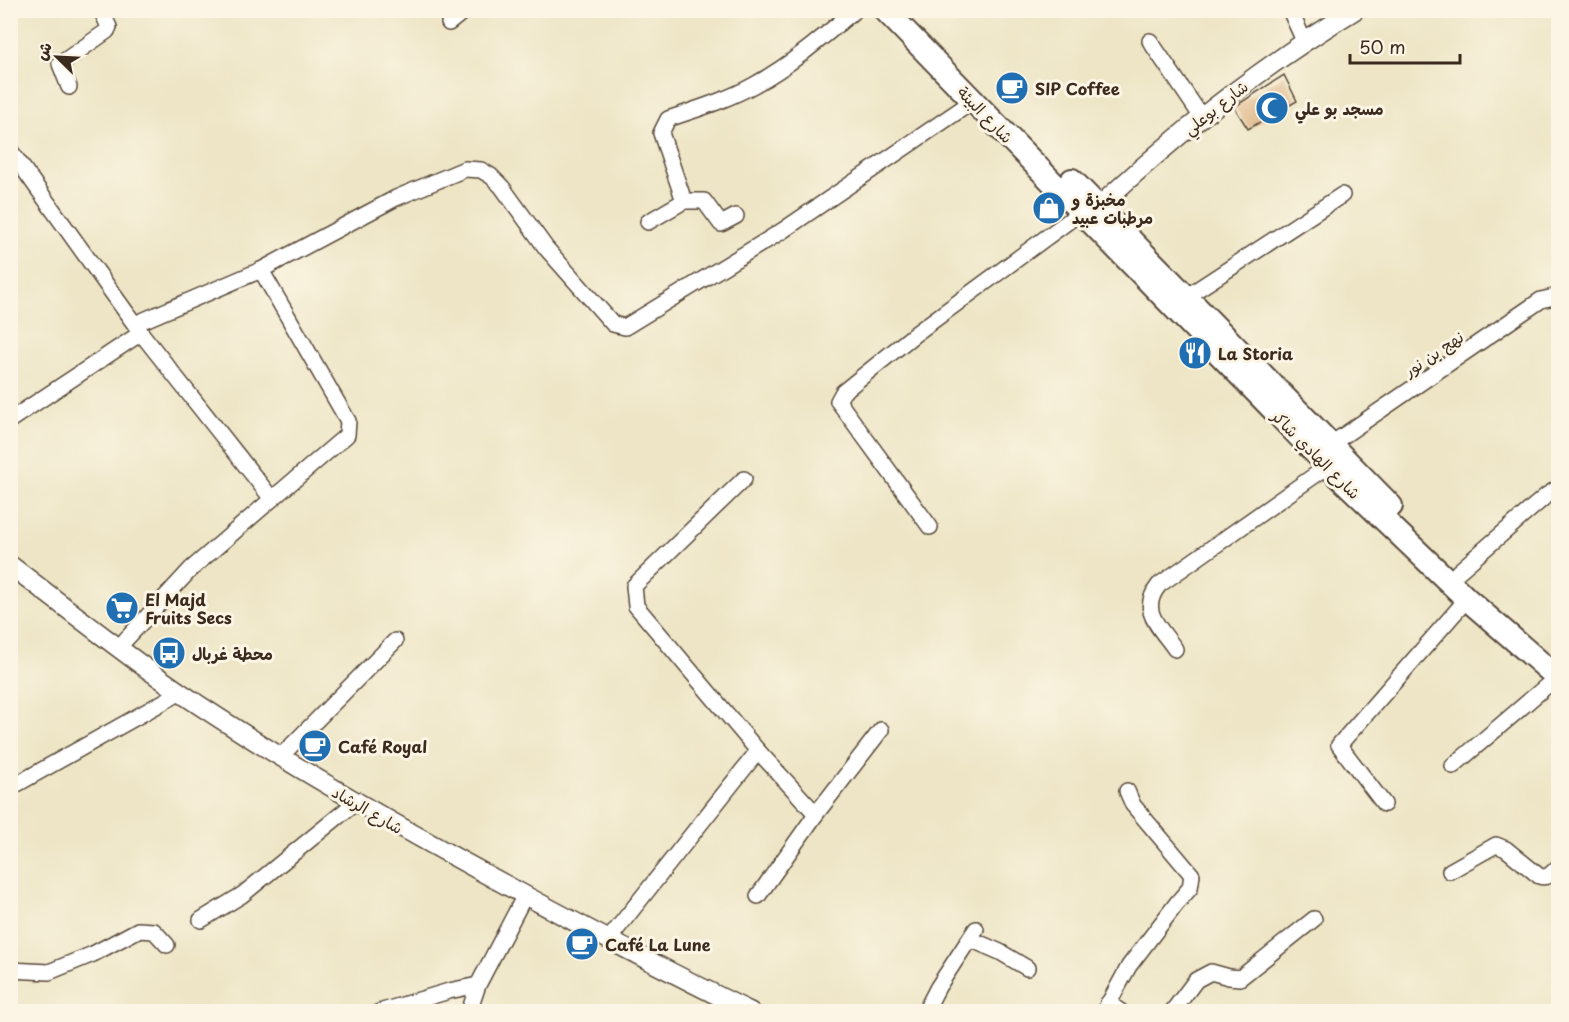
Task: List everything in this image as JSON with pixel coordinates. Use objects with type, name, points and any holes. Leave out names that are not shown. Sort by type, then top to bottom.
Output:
[{"type":"main road","name":"شارع البيئة","points":[[885,10],[925,41],[1088,212]]},
{"type":"main road","name":"شارع البيئة","points":[[904,10],[925,41],[973,101],[1088,212]]},
{"type":"main road","name":"شارع الهادي شاكر","points":[[1088,212],[1186,297],[1325,455],[1458,573],[1472,594]]},
{"type":"main road","name":"شارع الهادي شاكر","points":[[1088,212],[1325,455],[1472,594],[1558,671]]},
{"type":"street","points":[[69,87],[60,64],[107,31],[109,27],[101,10]]},
{"type":"street","points":[[449,23],[465,10]]},
{"type":"street","points":[[684,201],[661,133],[668,119],[714,104],[754,85],[793,61],[855,10]]},
{"type":"street","points":[[1290,10],[1304,41]]},
{"type":"street","name":"شارع بوعلي","points":[[1088,212],[1201,116],[1304,41],[1355,10]]},
{"type":"street","points":[[1150,41],[1201,116]]},
{"type":"street","points":[[10,420],[138,329],[261,270],[396,198],[465,170],[481,170],[491,176],[502,187],[546,248],[612,324],[625,327],[782,231],[973,101]]},
{"type":"street","points":[[10,150],[138,329],[272,499]]},
{"type":"street","points":[[1186,297],[1342,195]]},
{"type":"street","points":[[648,222],[684,201],[704,201],[721,224],[736,216]]},
{"type":"street","points":[[930,527],[838,401],[843,392],[915,334],[1088,212]]},
{"type":"street","points":[[118,648],[191,569],[347,435],[348,421],[261,270]]},
{"type":"street","name":"نهج بن نور","points":[[1175,649],[1152,615],[1149,605],[1159,585],[1325,455],[1541,300],[1558,296]]},
{"type":"street","points":[[744,479],[634,586],[636,606],[758,751],[816,814]]},
{"type":"street","points":[[1458,573],[1558,488]]},
{"type":"street","name":"شارع الرشاد","points":[[10,565],[118,648],[280,757],[356,802],[525,895],[751,1011]]},
{"type":"street","points":[[1384,804],[1339,745],[1472,594]]},
{"type":"street","points":[[280,757],[395,641]]},
{"type":"street","points":[[1454,766],[1558,671]]},
{"type":"street","points":[[10,789],[181,692]]},
{"type":"street","points":[[758,896],[816,814],[881,730]]},
{"type":"street","points":[[609,939],[758,751]]},
{"type":"street","points":[[1111,1009],[1129,966],[1190,888],[1192,875],[1133,805],[1127,791]]},
{"type":"street","points":[[201,920],[242,895],[356,802]]},
{"type":"street","points":[[1450,871],[1496,845],[1506,849],[1539,876],[1545,878],[1558,867]]},
{"type":"street","points":[[469,1011],[478,985],[525,895]]},
{"type":"street","points":[[1172,1011],[1196,980],[1211,972],[1240,978],[1314,919]]},
{"type":"street","points":[[10,970],[49,972],[93,954],[138,930],[154,931],[167,945]]},
{"type":"street","points":[[925,1011],[973,934],[1027,968]]},
{"type":"street","points":[[379,1011],[478,985]]},
{"type":"building","points":[[1284,75],[1297,101],[1248,129],[1234,107]]},
{"type":"place","name":"SIP Coffee","points":[[1012,88]]},
{"type":"place","name":"مسجد بو علي","points":[[1272,108]]},
{"type":"place","name":"مخبزة و مرطبات عبيد","points":[[1049,208]]},
{"type":"place","name":"La Storia","points":[[1195,353]]},
{"type":"place","name":"El Majd Fruits Secs","points":[[122,608]]},
{"type":"place","name":"محطة غربال","points":[[169,653]]},
{"type":"place","name":"Café Royal","points":[[315,746]]},
{"type":"place","name":"Café La Lune","points":[[582,944]]}]
